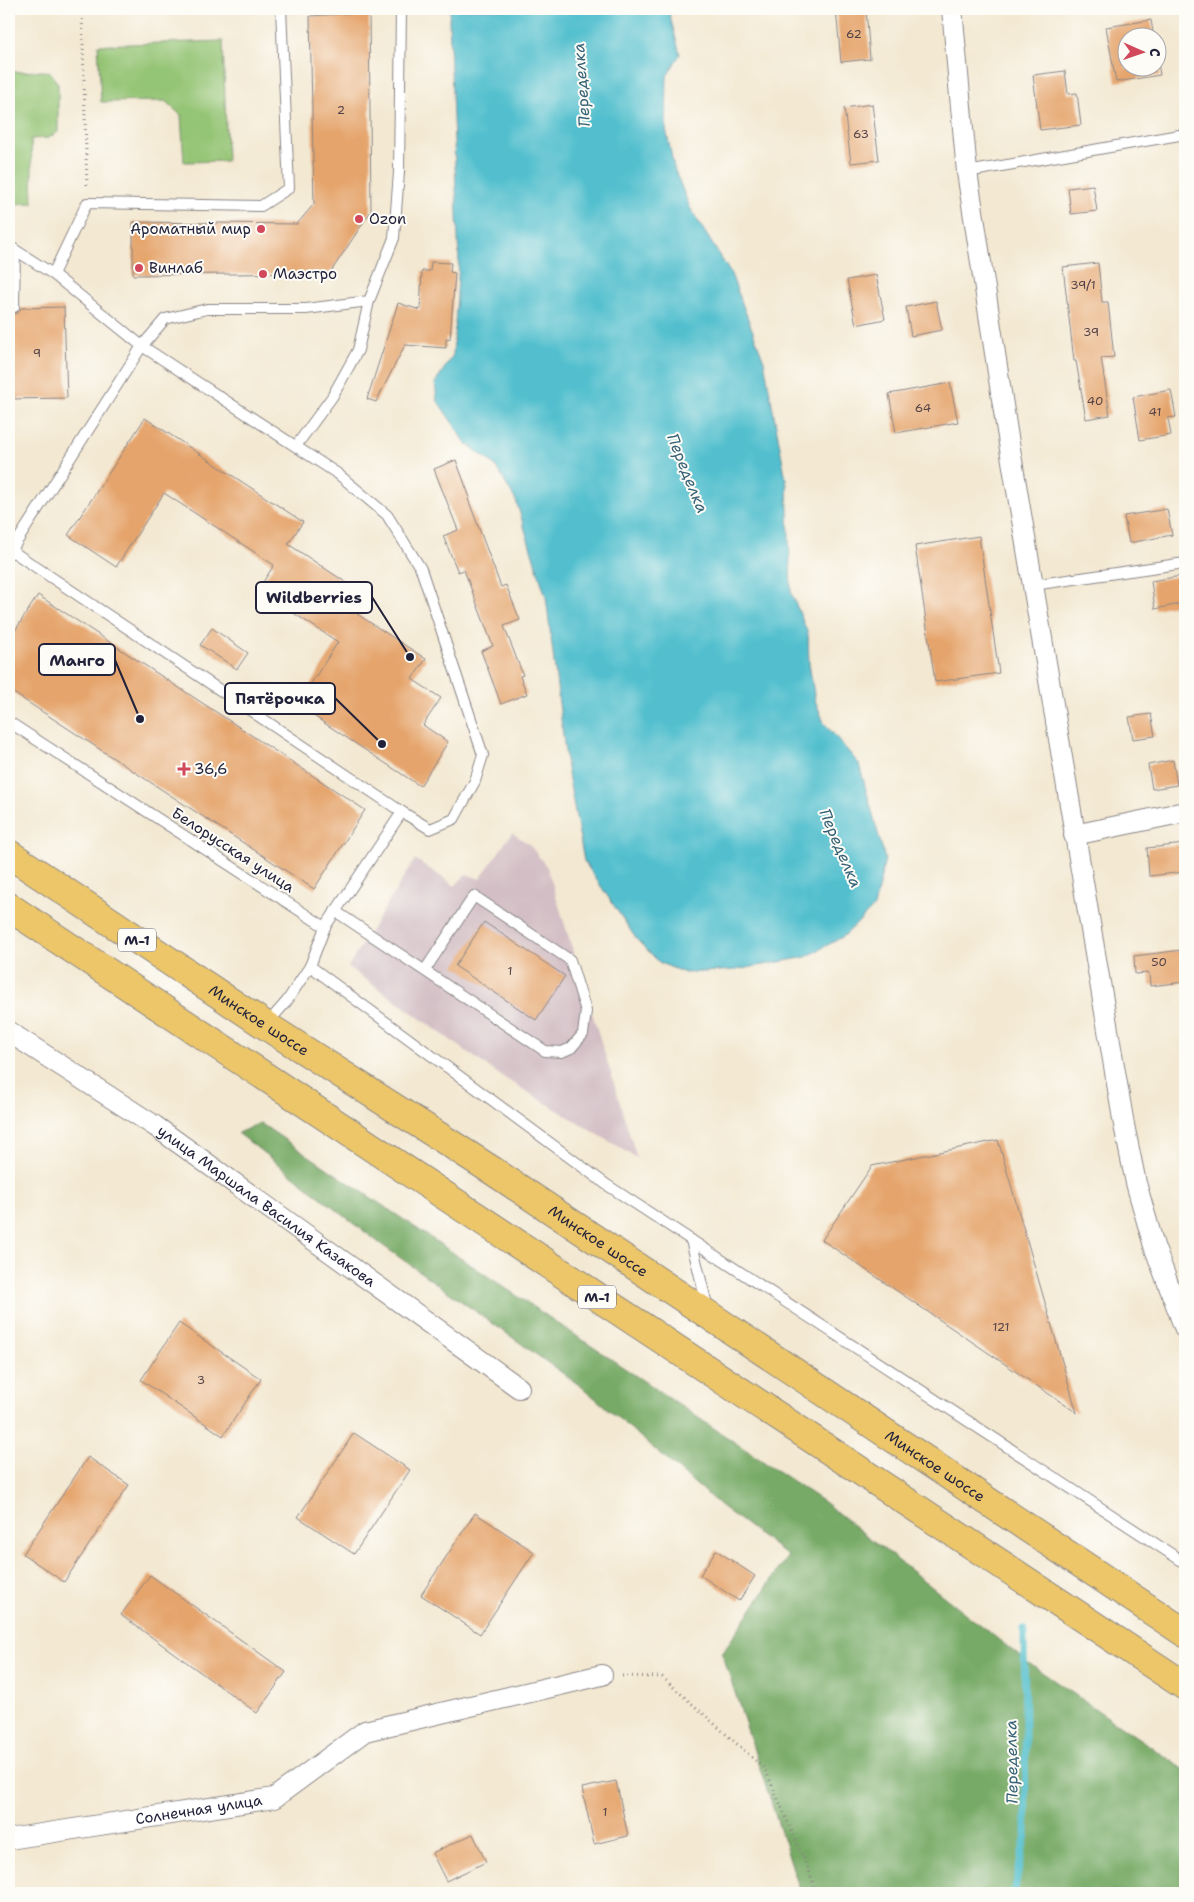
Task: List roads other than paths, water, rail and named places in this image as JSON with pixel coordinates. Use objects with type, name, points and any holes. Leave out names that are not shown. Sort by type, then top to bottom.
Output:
[{"type":"highway","name":"Минское шоссе","points":[[9,854],[265,1025],[494,1171],[1185,1633]]},
{"type":"highway","name":"М-1","points":[[9,907],[1185,1686]]},
{"type":"street","points":[[952,9],[967,172],[1007,430],[1124,1125],[1136,1183],[1154,1246],[1185,1329]]},
{"type":"street","points":[[1074,835],[1185,812]]},
{"type":"street","name":"улица Маршала Василия Казакова","points":[[9,1032],[155,1126],[519,1388]]},
{"type":"street","name":"Солнечная улица","points":[[9,1839],[274,1798],[364,1731],[602,1675]]},
{"type":"lane","points":[[53,274],[88,203],[261,206],[289,188],[280,9]]},
{"type":"lane","points":[[296,446],[332,397],[358,350],[370,301],[394,238],[399,172],[401,9]]},
{"type":"lane","points":[[967,172],[1185,134]]},
{"type":"lane","points":[[12,248],[53,274],[142,346],[338,474],[387,515],[421,569],[483,755],[476,781],[454,819],[430,829],[9,551],[142,346],[165,319],[207,309],[306,309],[370,301]]},
{"type":"lane","points":[[12,248],[14,307]]},
{"type":"lane","points":[[1033,585],[1185,563]]},
{"type":"lane","name":"Белорусская улица","points":[[9,722],[324,927]]},
{"type":"lane","points":[[265,1025],[287,1001],[310,966],[324,927],[402,812]]},
{"type":"lane","points":[[336,911],[545,1051],[562,1052],[571,1048],[583,1034],[586,1011],[570,960],[474,896],[425,970]]},
{"type":"lane","points":[[310,966],[607,1185],[1185,1563]]},
{"type":"lane","points":[[691,1240],[710,1316]]},
{"type":"water","points":[[450,9],[668,9],[680,54],[667,76],[666,129],[674,168],[690,208],[731,274],[764,361],[787,485],[791,592],[808,634],[809,664],[815,700],[824,723],[859,764],[885,859],[874,907],[844,936],[806,957],[736,970],[685,973],[660,963],[637,940],[584,861],[567,768],[546,597],[516,501],[495,465],[466,443],[437,400],[435,383],[453,355],[459,262]]},
{"type":"waterway","name":"Переделка","points":[[1014,1893],[1026,1833],[1024,1629]]},
{"type":"place","name":"Ozon","points":[[359,219]]},
{"type":"place","name":"Ароматный мир","points":[[261,229]]},
{"type":"place","name":"Винлаб","points":[[139,268]]},
{"type":"place","name":"Маэстро","points":[[263,274]]},
{"type":"place","name":"Wildberries","points":[[410,657]]},
{"type":"place","name":"Манго","points":[[140,719]]},
{"type":"place","name":"Пятёрочка","points":[[382,744]]},
{"type":"place","name":"36,6","points":[[184,769]]}]
